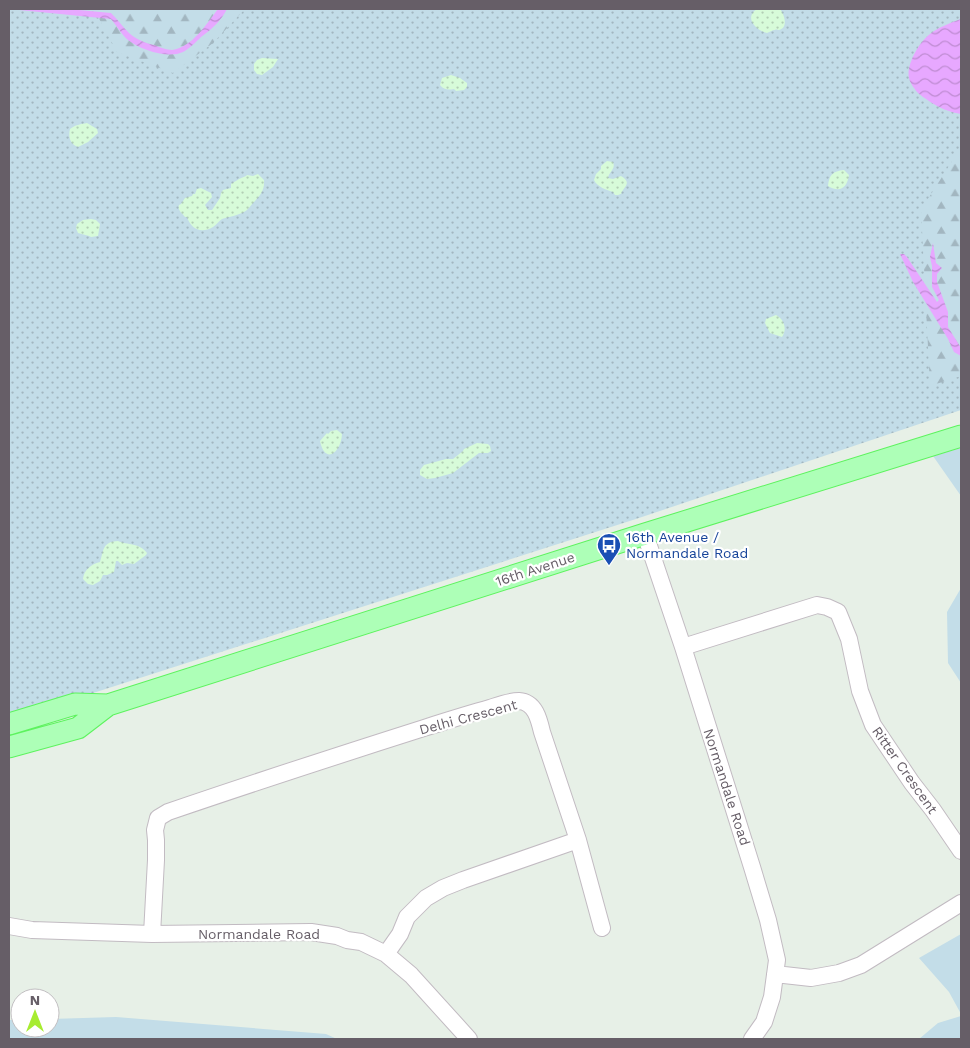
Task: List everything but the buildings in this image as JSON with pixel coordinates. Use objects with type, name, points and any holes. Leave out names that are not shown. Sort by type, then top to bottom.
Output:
[{"type":"main road","name":"16th Avenue","points":[[9,724],[75,704],[108,704],[961,436]]},
{"type":"main road","name":"16th Avenue","points":[[9,747],[78,728],[108,704]]},
{"type":"street","name":"Normandale Road","points":[[645,534],[683,647],[768,920],[777,960],[772,997],[764,1022],[752,1039]]},
{"type":"street","name":"Ritter Crescent","points":[[683,647],[817,605],[826,606],[838,612],[849,639],[860,691],[873,725],[961,851]]},
{"type":"street","name":"Delhi Crescent","points":[[152,934],[155,830],[158,818],[168,812],[262,781],[509,703],[520,701],[530,705],[535,712],[578,840]]},
{"type":"street","points":[[386,954],[400,934],[407,917],[426,898],[443,888],[463,880],[578,840],[602,928]]},
{"type":"street","points":[[775,974],[811,978],[839,973],[861,965],[961,903]]},
{"type":"street","name":"Normandale Road","points":[[9,926],[32,930],[152,934],[311,932],[337,936],[361,942],[386,954],[411,975],[469,1039]]},
{"type":"green space","points":[[9,9],[961,9],[961,410],[636,519],[9,720]]},
{"type":"green space","points":[[95,9],[243,9],[243,11],[213,43],[173,73],[117,52]]},
{"type":"green space","points":[[961,147],[961,376],[930,386],[921,210]]},
{"type":"green space","points":[[961,448],[961,496],[933,456]]},
{"type":"green space","points":[[961,588],[961,683],[948,663],[947,612]]},
{"type":"green space","points":[[961,934],[961,1014],[949,992],[919,958]]},
{"type":"green space","points":[[961,1016],[961,1039],[919,1039],[938,1023]]},
{"type":"green space","points":[[116,1017],[326,1034],[337,1039],[9,1039],[9,1020],[10,1038],[60,1038],[60,1019]]},
{"type":"sand","points":[[757,9],[780,9],[784,17],[784,26],[779,30],[767,33],[759,30],[751,20],[751,16]]},
{"type":"sand","points":[[262,58],[278,59],[273,67],[262,75],[257,74],[254,70],[254,64]]},
{"type":"sand","points":[[451,75],[467,83],[467,87],[464,90],[456,91],[443,88],[440,85],[442,78]]},
{"type":"sand","points":[[87,123],[97,129],[98,133],[88,142],[78,147],[70,140],[70,129]]},
{"type":"sand","points":[[607,161],[614,164],[608,178],[613,179],[621,176],[627,183],[621,194],[615,195],[594,180],[601,166]]},
{"type":"sand","points":[[844,170],[849,175],[845,186],[836,189],[828,186],[832,174]]},
{"type":"sand","points":[[258,174],[264,180],[264,184],[263,191],[257,198],[245,211],[222,219],[209,229],[197,229],[191,225],[187,217],[179,210],[179,205],[185,198],[192,196],[197,189],[201,188],[211,193],[212,197],[205,205],[208,210],[212,210],[223,190],[231,188],[232,183],[247,175],[253,176]]},
{"type":"sand","points":[[83,220],[96,220],[100,224],[98,236],[91,237],[78,233],[77,224]]},
{"type":"sand","points":[[776,315],[784,325],[782,337],[770,333],[765,323],[766,319]]},
{"type":"sand","points":[[337,430],[342,434],[339,446],[332,454],[325,453],[320,441],[327,433]]},
{"type":"sand","points":[[477,443],[488,444],[491,451],[479,453],[453,473],[427,479],[420,475],[420,470],[424,465],[453,459],[464,449]]},
{"type":"sand","points":[[118,541],[141,547],[147,553],[134,564],[127,563],[122,565],[116,561],[114,572],[103,575],[100,581],[93,585],[88,584],[83,579],[86,570],[100,562],[106,545]]},
{"type":"water","points":[[9,9],[68,9],[111,13],[135,37],[147,43],[172,50],[180,48],[193,39],[218,9],[227,9],[209,31],[183,52],[162,54],[133,44],[111,19]]},
{"type":"water","points":[[961,19],[961,114],[943,109],[919,94],[910,82],[909,67],[914,54],[926,38],[941,27]]},
{"type":"water","points":[[933,243],[936,263],[942,268],[937,274],[937,282],[948,312],[948,327],[961,348],[961,356],[954,352],[913,282],[900,254],[904,254],[907,257],[937,302],[939,300],[932,287],[930,257]]},
{"type":"place","name":"16th Avenue / Normandale Road","points":[[609,566]]}]
